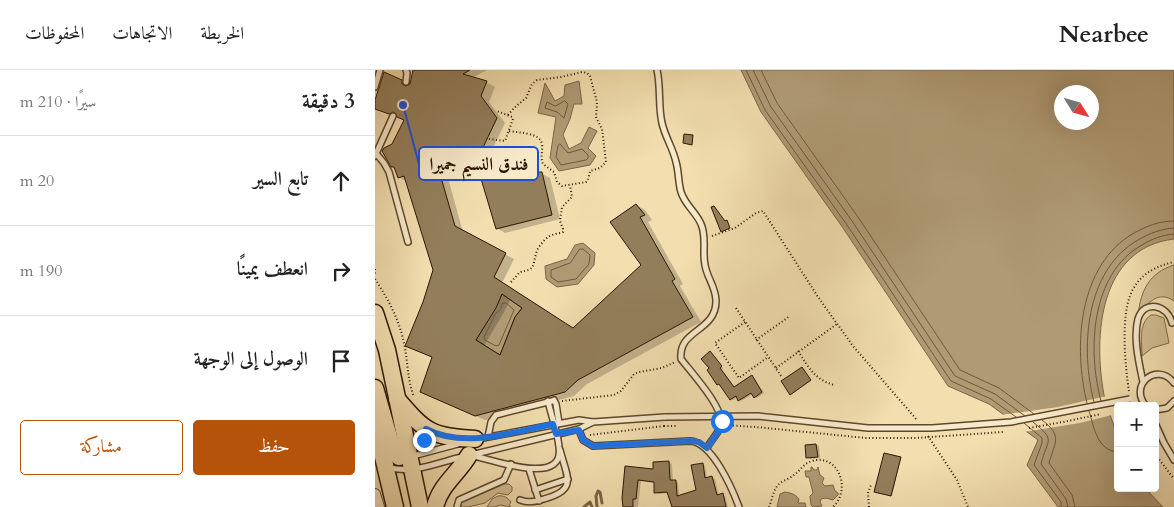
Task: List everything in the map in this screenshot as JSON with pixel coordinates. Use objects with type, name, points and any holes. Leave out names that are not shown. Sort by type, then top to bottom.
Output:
[{"type":"main road","points":[[375,313],[387,350],[419,507]]},
{"type":"main road","points":[[375,388],[393,452],[409,459]]},
{"type":"main road","points":[[396,398],[420,424],[433,433],[476,447],[444,485],[437,498],[435,507]]},
{"type":"main road","points":[[375,423],[395,507]]},
{"type":"main road","points":[[387,471],[406,476],[415,507]]},
{"type":"street","points":[[375,494],[379,507]]},
{"type":"lane","points":[[375,87],[380,70]]},
{"type":"lane","points":[[406,70],[406,82]]},
{"type":"lane","points":[[657,70],[662,122],[677,162],[680,190],[685,202],[699,218],[705,238],[704,260],[708,276],[716,293],[716,305],[709,322],[683,343],[680,353],[681,358],[717,407],[721,416],[721,426],[707,448]]},
{"type":"lane","points":[[393,116],[376,154],[389,172],[408,242]]},
{"type":"lane","points":[[1143,382],[1137,348],[1137,326],[1140,315],[1147,308],[1156,306],[1165,310],[1171,318],[1171,323]]},
{"type":"lane","points":[[1144,402],[1140,389],[1143,382],[1150,376],[1158,374],[1167,376],[1174,383]]},
{"type":"lane","points":[[387,471],[397,469],[409,459],[476,447],[556,424],[579,420],[593,422],[665,417],[758,416],[892,429],[932,428],[1011,422],[1141,397]]},
{"type":"lane","points":[[548,401],[556,424]]},
{"type":"lane","points":[[476,447],[496,415],[548,401],[555,402],[556,434],[568,479],[567,488],[561,494],[539,501],[529,502],[520,500]]},
{"type":"lane","points":[[1159,409],[1167,408],[1174,401]]},
{"type":"lane","points":[[387,471],[409,459],[579,430],[593,422]]},
{"type":"lane","points":[[579,430],[586,443],[593,446],[699,442],[707,448],[728,482],[739,507]]},
{"type":"lane","points":[[1159,432],[1174,460]]},
{"type":"lane","points":[[476,447],[511,464],[541,470],[550,467],[558,458],[559,446]]},
{"type":"lane","points":[[457,507],[459,500],[504,480],[511,464]]},
{"type":"lane","points":[[529,469],[539,501]]},
{"type":"lane","points":[[535,490],[568,479]]},
{"type":"path","points":[[588,74],[593,70]]},
{"type":"path","points":[[508,115],[526,98],[532,84],[537,80],[582,72],[588,74]]},
{"type":"path","points":[[509,131],[537,136],[542,143],[541,157],[543,164],[553,172],[560,186],[586,182],[590,171],[603,167],[607,160],[602,129],[596,117],[597,102],[588,74]]},
{"type":"path","points":[[489,139],[504,141],[513,118],[497,111]]},
{"type":"path","points":[[511,282],[520,272],[532,267],[537,252],[546,238],[563,232],[560,221],[562,207],[572,197],[570,185]]},
{"type":"path","points":[[705,238],[735,228],[756,213],[763,211],[837,324],[859,354],[917,422]]},
{"type":"path","points":[[375,269],[375,278],[389,301],[400,327],[407,355],[410,386],[416,402]]},
{"type":"path","points":[[736,308],[781,376]]},
{"type":"path","points":[[757,340],[790,316]]},
{"type":"path","points":[[745,322],[715,343],[739,378],[768,357]]},
{"type":"path","points":[[775,368],[837,324]]},
{"type":"path","points":[[798,352],[816,377],[821,381],[834,385]]},
{"type":"path","points":[[555,402],[614,396],[621,391],[633,374],[662,368],[681,358]]},
{"type":"path","points":[[581,436],[664,426]]},
{"type":"path","points":[[928,435],[957,480],[968,507]]},
{"type":"path","points":[[1159,459],[1174,479]]},
{"type":"path","points":[[769,507],[777,485],[795,475],[809,461],[821,460],[834,466],[838,471],[843,486],[840,498],[833,507]]},
{"type":"path","points":[[869,507],[868,493],[871,485]]},
{"type":"shaded area","points":[[1174,265],[1174,301],[1158,297],[1150,302],[1138,315],[1144,290],[1152,278],[1165,268]]},
{"type":"shaded area","points":[[1151,315],[1164,318],[1169,343],[1152,348],[1142,356],[1142,328]]},
{"type":"shaded area","points":[[504,484],[509,484],[512,487],[512,491],[508,495],[498,493],[485,503],[459,507],[462,502]]},
{"type":"shaded area","points":[[504,496],[509,499],[511,507],[500,505],[487,507],[492,499]]},
{"type":"water","points":[[741,70],[1174,70],[1174,239],[1149,246],[1130,259],[1116,277],[1107,298],[1102,322],[1100,347],[1104,395],[1114,425],[1114,492],[1149,492],[1163,507],[1058,507],[1027,465],[1038,440],[989,404],[948,386],[843,228],[761,112]]},
{"type":"water","points":[[579,81],[582,104],[574,104],[563,135],[569,149],[581,143],[589,127],[597,131],[588,148],[596,156],[590,165],[559,171],[550,158],[556,117],[538,113],[545,83],[555,101],[564,96],[565,85]]},
{"type":"water","points":[[583,243],[595,253],[594,265],[578,284],[557,287],[546,279],[545,266],[567,259],[575,245]]},
{"type":"water","points":[[502,294],[522,308],[515,317],[500,355],[476,340]]},
{"type":"water","points":[[811,467],[817,470],[818,467],[820,475],[824,478],[822,483],[825,486],[833,485],[838,493],[833,500],[821,499],[822,506],[813,507],[811,505],[810,496],[813,493],[809,477],[806,477],[805,471],[811,471]]},
{"type":"water","points":[[785,492],[796,496],[799,499],[798,503],[805,503],[806,507],[777,507],[780,494]]},
{"type":"pier","points":[[1107,396],[1112,415],[1080,423],[1024,432],[1001,415],[1058,407]]},
{"type":"building","points":[[413,70],[470,70],[463,74],[487,81],[481,96],[497,118],[478,158],[520,147],[532,172],[542,172],[552,215],[496,229],[476,162],[474,167],[440,174],[455,226],[506,253],[494,277],[573,328],[641,265],[610,222],[636,204],[645,215],[640,217],[675,279],[672,281],[693,317],[578,380],[565,392],[475,416],[420,392],[432,357],[405,346],[423,302],[433,270],[404,176],[398,178],[394,167],[391,167],[382,151],[392,144],[404,120],[397,117],[394,112],[389,114],[375,109],[375,100],[384,72],[402,80],[402,84],[406,86],[410,84]],"holes":[[[502,294],[522,308],[515,317],[500,355],[476,340],[496,308]]]},
{"type":"building","points":[[684,134],[693,135],[692,145],[683,143]]},
{"type":"building","points":[[714,206],[725,221],[727,220],[730,228],[721,232],[711,207]]},
{"type":"building","points":[[710,351],[722,366],[720,368],[734,387],[752,375],[762,392],[754,398],[751,393],[738,401],[736,396],[730,400],[719,384],[717,385],[707,370],[709,368],[701,359]]},
{"type":"building","points":[[802,367],[811,380],[790,395],[781,381]]},
{"type":"building","points":[[816,444],[818,457],[806,458],[805,445]]},
{"type":"building","points":[[884,453],[901,457],[891,496],[874,492]]},
{"type":"building","points":[[669,461],[670,480],[676,480],[677,496],[696,490],[691,465],[703,463],[705,478],[712,476],[717,495],[723,493],[726,507],[672,507],[667,492],[654,493],[654,482],[638,480],[633,507],[623,507],[625,466],[653,469],[653,462]]},
{"type":"waterway","points":[[597,507],[596,496],[598,491],[600,492],[602,503]]},
{"type":"waterway","points":[[584,507],[590,502],[592,507]]},
{"type":"place","name":"فندق النسيم جميرا","points":[[403,105]]},
{"type":"route","points":[[424,440],[426,429],[448,438],[475,439],[553,424],[556,434],[579,430],[583,440],[593,446],[694,441],[707,448],[719,431],[722,421]]}]
